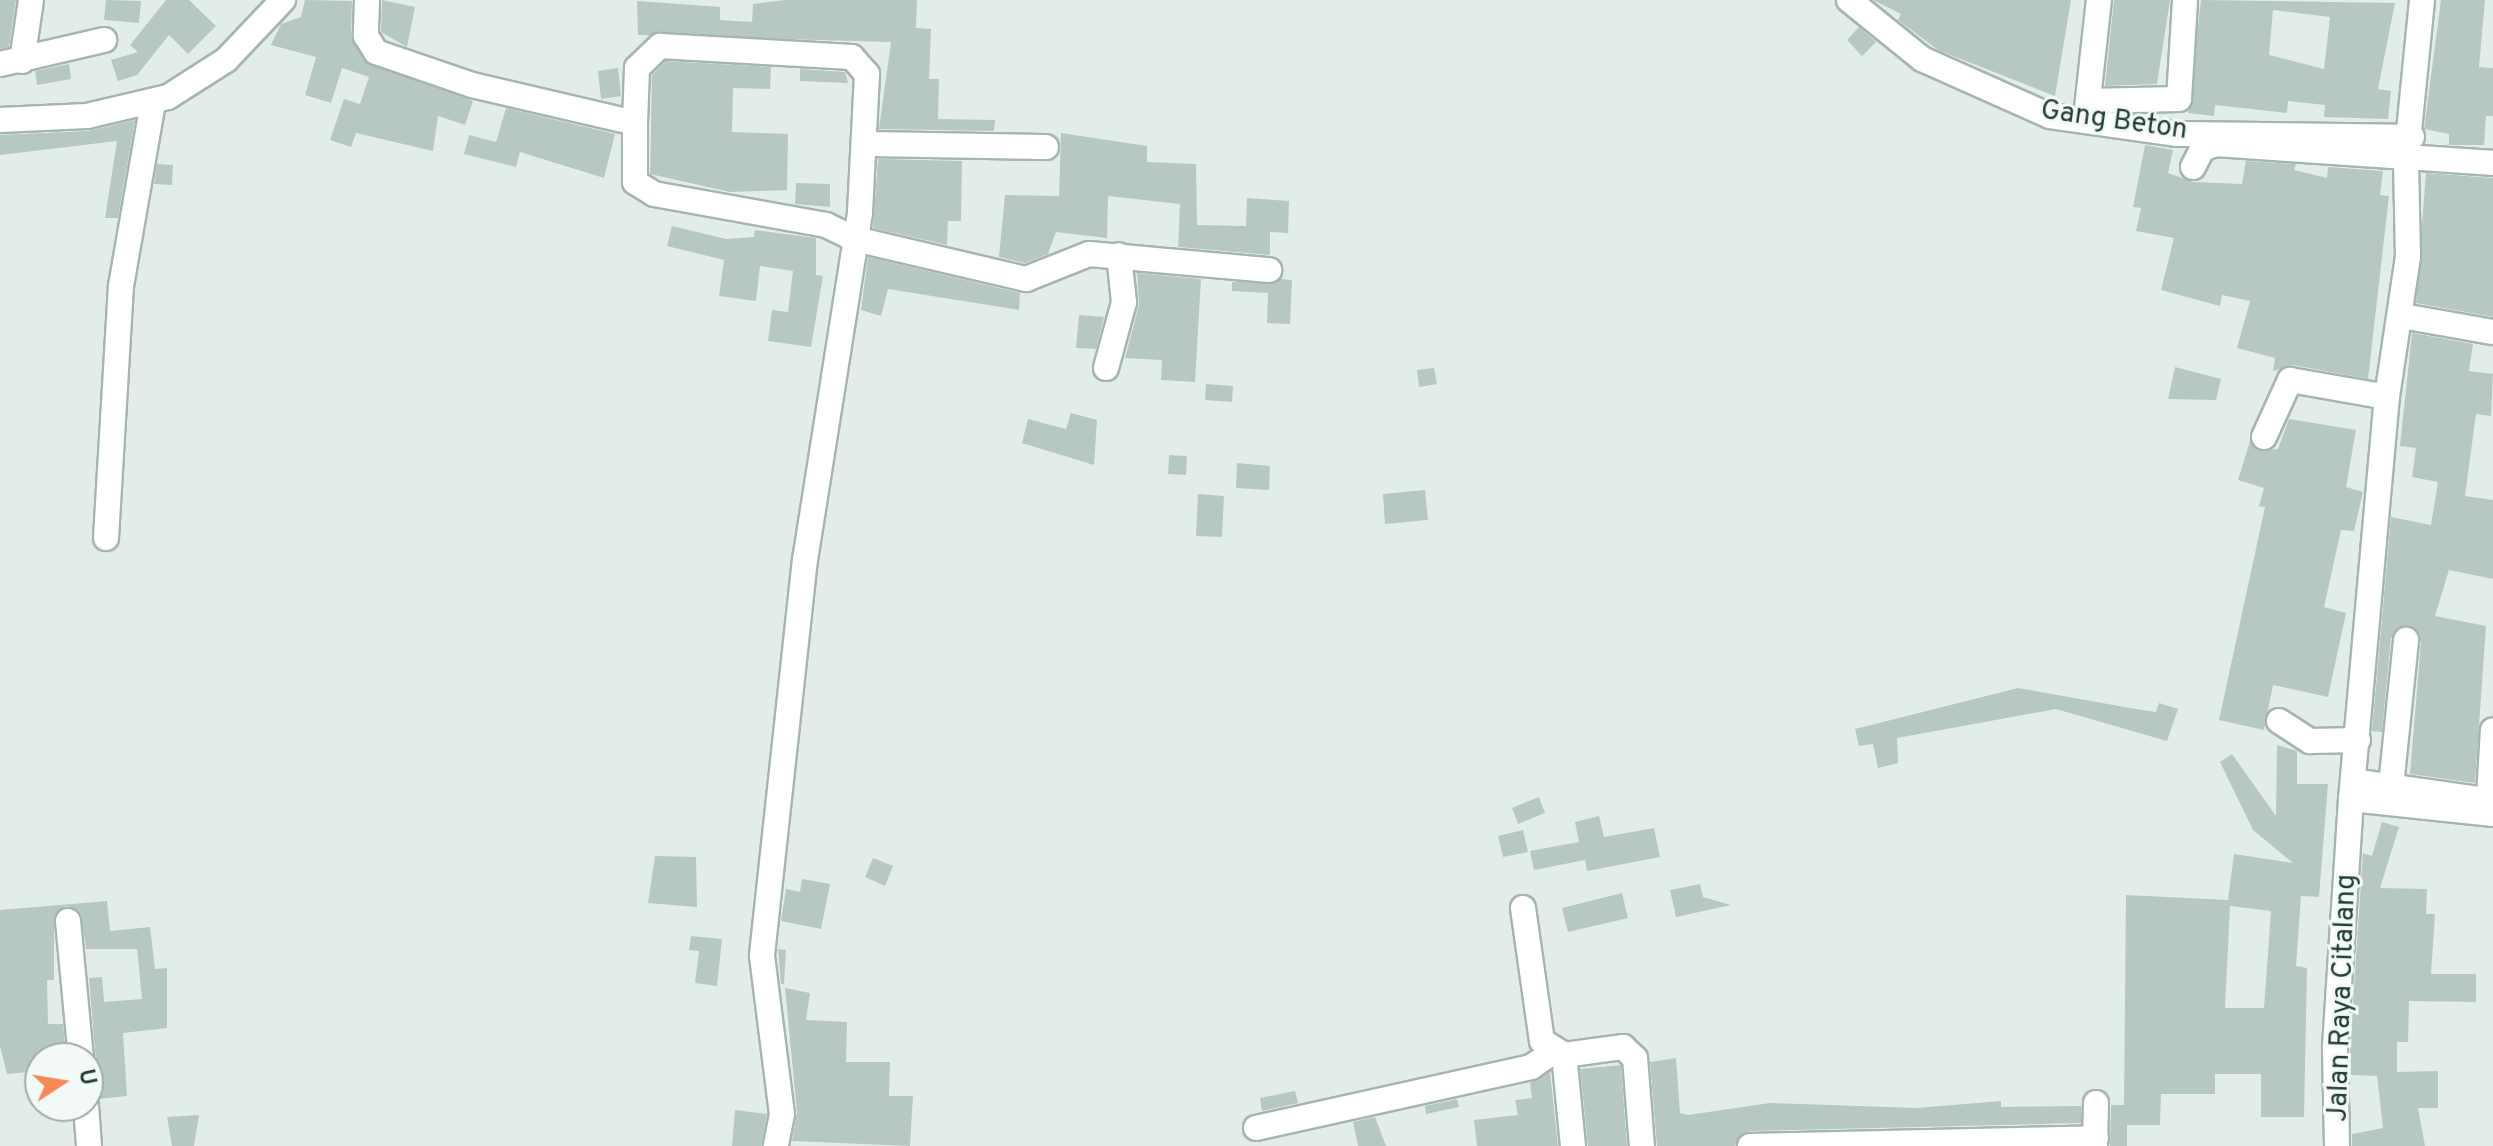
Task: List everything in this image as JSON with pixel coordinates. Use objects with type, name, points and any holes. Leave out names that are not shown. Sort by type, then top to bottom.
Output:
[{"type":"street","points":[[11,62],[31,0]]},
{"type":"street","points":[[0,120],[87,116],[153,102],[226,60],[283,0]]},
{"type":"street","points":[[367,0],[366,36],[376,52],[472,85],[635,123]]},
{"type":"street","name":"Gang Beton","points":[[1849,0],[1949,75],[2050,116],[2087,111],[2187,134],[2277,130],[2412,137]]},
{"type":"street","points":[[2099,0],[2087,111],[2179,99],[2185,0]]},
{"type":"street","name":"Jalan Raya Citalang","points":[[2337,1146],[2335,1047],[2351,797],[2387,397],[2402,316],[2410,225],[2406,161],[2412,137],[2422,0]]},
{"type":"street","points":[[11,62],[104,40]]},
{"type":"street","points":[[776,1146],[782,1114],[762,956],[805,559],[855,239],[867,144],[867,74],[852,57],[654,47],[637,68],[635,123],[638,187],[826,225],[855,239],[1026,279],[1074,257],[1119,255],[1269,270]]},
{"type":"street","points":[[106,538],[121,286],[153,102]]},
{"type":"street","points":[[867,144],[1046,147]]},
{"type":"street","points":[[2193,167],[2202,149],[2216,144],[2406,161],[2493,163]]},
{"type":"street","points":[[1106,368],[1124,302],[1119,255]]},
{"type":"street","points":[[2402,316],[2493,332]]},
{"type":"street","points":[[2264,437],[2290,380],[2387,397]]},
{"type":"street","points":[[2391,786],[2406,640]]},
{"type":"street","points":[[2279,721],[2310,741],[2358,740]]},
{"type":"street","points":[[2491,807],[2493,730]]},
{"type":"street","points":[[2351,797],[2391,786],[2491,807]]},
{"type":"street","points":[[2351,797],[2491,807]]},
{"type":"street","points":[[1523,908],[1534,1011],[1542,1041],[1558,1053],[1573,1146]]},
{"type":"street","points":[[68,921],[79,1042]]},
{"type":"street","points":[[1256,1128],[1517,1070],[1558,1053],[1630,1051],[1642,1146]]},
{"type":"street","points":[[1749,1139],[1825,1145],[2095,1142],[2096,1103]]},
{"type":"street","points":[[87,1122],[89,1146]]},
{"type":"building","points":[[0,0],[16,0],[9,47],[0,49]]},
{"type":"building","points":[[106,0],[141,1],[139,23],[104,20]]},
{"type":"building","points":[[166,0],[189,0],[216,26],[188,54],[169,35],[137,75],[118,81],[111,60],[138,52],[130,45]]},
{"type":"building","points":[[305,0],[352,1],[351,36],[364,61],[473,101],[465,125],[438,116],[433,151],[356,133],[351,147],[330,140],[344,99],[360,104],[369,77],[342,68],[331,103],[305,95],[316,57],[271,45],[281,24],[301,17]]},
{"type":"building","points":[[382,0],[415,7],[407,47],[381,32]]},
{"type":"building","points":[[785,0],[917,0],[916,28],[931,29],[929,79],[939,79],[938,119],[995,120],[994,131],[879,129],[891,42],[638,35],[637,1],[720,7],[720,20],[752,22],[753,4]]},
{"type":"building","points":[[1873,0],[2071,0],[2055,96],[1938,50],[1898,20],[1901,14]]},
{"type":"building","points":[[2114,0],[2170,0],[2157,84],[2105,86]]},
{"type":"building","points":[[2201,0],[2395,3],[2378,89],[2391,91],[2388,119],[2324,117],[2325,105],[2288,101],[2287,113],[2215,105],[2214,116],[2188,113]],"holes":[[[2273,10],[2330,17],[2324,69],[2269,55]]]},
{"type":"building","points":[[2441,0],[2485,0],[2479,67],[2493,68],[2493,116],[2486,116],[2484,145],[2449,145],[2449,134],[2424,129]]},
{"type":"building","points":[[1859,27],[1876,42],[1862,56],[1847,40]]},
{"type":"building","points":[[666,61],[771,67],[770,89],[733,88],[732,132],[788,134],[787,190],[730,192],[650,174],[652,75]]},
{"type":"building","points":[[69,64],[71,79],[37,85],[35,71]]},
{"type":"building","points":[[618,68],[621,96],[601,99],[598,71]]},
{"type":"building","points":[[800,69],[845,72],[848,83],[800,81]]},
{"type":"building","points":[[506,108],[615,134],[604,178],[520,152],[516,167],[464,154],[469,135],[496,142]]},
{"type":"building","points":[[135,120],[118,218],[105,218],[117,141],[0,155],[0,135],[88,131]]},
{"type":"building","points":[[1061,133],[1147,146],[1147,162],[1196,164],[1197,225],[1246,226],[1247,198],[1289,201],[1288,233],[1270,232],[1270,255],[1178,247],[1180,204],[1108,196],[1107,238],[1056,232],[1048,254],[1025,263],[999,257],[1005,195],[1059,196]]},
{"type":"building","points":[[2145,145],[2173,150],[2168,173],[2193,182],[2242,184],[2246,161],[2296,164],[2294,170],[2327,178],[2328,167],[2383,171],[2380,195],[2389,196],[2368,379],[2293,365],[2273,371],[2275,358],[2237,348],[2250,301],[2222,295],[2220,306],[2161,290],[2174,238],[2136,231],[2141,208],[2133,207]]},
{"type":"building","points":[[878,159],[962,161],[961,221],[948,221],[947,245],[873,228]]},
{"type":"building","points":[[157,164],[173,165],[172,185],[154,184]]},
{"type":"building","points":[[2426,173],[2493,178],[2493,317],[2416,303]]},
{"type":"building","points":[[796,183],[830,184],[830,207],[795,204]]},
{"type":"building","points":[[672,226],[726,239],[754,237],[755,230],[816,238],[816,275],[823,276],[811,347],[768,341],[772,310],[788,312],[793,271],[760,266],[756,301],[719,296],[724,260],[667,246]]},
{"type":"building","points":[[868,257],[1020,293],[1019,310],[888,289],[881,316],[861,310]]},
{"type":"building","points":[[1137,273],[1201,279],[1195,382],[1161,380],[1162,360],[1125,358],[1139,305]]},
{"type":"building","points":[[1292,280],[1290,324],[1267,323],[1268,293],[1232,291],[1232,282]]},
{"type":"building","points":[[1079,315],[1104,317],[1096,349],[1076,348]]},
{"type":"building","points":[[2412,333],[2473,344],[2469,371],[2493,374],[2491,416],[2476,414],[2465,496],[2493,500],[2493,579],[2449,570],[2435,616],[2486,626],[2475,783],[2410,774],[2421,642],[2408,625],[2391,638],[2382,732],[2372,731],[2391,517],[2431,525],[2438,482],[2412,477],[2416,448],[2400,446]]},
{"type":"building","points":[[2175,367],[2221,379],[2216,400],[2168,399]]},
{"type":"building","points":[[1434,368],[1437,384],[1419,387],[1417,370]]},
{"type":"building","points":[[1206,384],[1233,386],[1232,402],[1205,400]]},
{"type":"building","points":[[1071,413],[1097,420],[1094,465],[1022,443],[1028,419],[1066,429]]},
{"type":"building","points":[[2289,419],[2356,430],[2346,487],[2363,492],[2354,531],[2341,530],[2324,607],[2346,613],[2328,697],[2273,685],[2264,730],[2219,720],[2265,507],[2259,506],[2264,488],[2238,480],[2250,441],[2259,451],[2278,449]]},
{"type":"building","points":[[1169,455],[1187,456],[1186,475],[1168,474]]},
{"type":"building","points":[[1237,463],[1270,466],[1269,490],[1236,488]]},
{"type":"building","points":[[1425,490],[1428,520],[1385,524],[1383,494]]},
{"type":"building","points":[[1198,494],[1224,496],[1222,537],[1196,536]]},
{"type":"building","points":[[2018,688],[2156,712],[2159,703],[2178,709],[2167,741],[2056,709],[1897,738],[1898,763],[1878,768],[1873,744],[1859,746],[1855,729]]},
{"type":"building","points":[[2277,745],[2297,751],[2297,784],[2328,784],[2319,897],[2301,896],[2296,966],[2307,968],[2304,1117],[2261,1117],[2261,1074],[2215,1074],[2215,1094],[2161,1094],[2160,1125],[2127,1125],[2127,1146],[2110,1146],[2111,1105],[2124,1105],[2126,895],[2228,900],[2234,854],[2293,863],[2253,830],[2220,762],[2232,754],[2276,816]],"holes":[[[2230,906],[2271,911],[2264,1008],[2225,1008]]]},
{"type":"building","points":[[1539,797],[1545,813],[1518,824],[1512,808]]},
{"type":"building","points":[[1599,816],[1604,837],[1654,828],[1660,857],[1587,871],[1585,860],[1534,870],[1530,851],[1579,842],[1575,822]]},
{"type":"building","points":[[2382,822],[2399,827],[2380,888],[2427,889],[2426,914],[2435,914],[2431,974],[2476,974],[2476,1002],[2409,1001],[2408,1042],[2397,1042],[2397,1072],[2438,1071],[2438,1108],[2418,1108],[2425,1146],[2352,1146],[2352,1134],[2383,1128],[2377,1076],[2351,1075],[2350,1047],[2363,853],[2372,856]]},
{"type":"building","points":[[1523,830],[1528,852],[1503,857],[1498,836]]},
{"type":"building","points":[[655,856],[696,857],[697,907],[648,903]]},
{"type":"building","points":[[873,858],[893,866],[885,886],[865,877]]},
{"type":"building","points":[[802,879],[830,884],[821,929],[781,921],[786,889],[800,892]]},
{"type":"building","points":[[1700,884],[1703,897],[1731,905],[1676,917],[1670,890]]},
{"type":"building","points":[[1622,893],[1628,918],[1568,932],[1562,908]]},
{"type":"building","points":[[107,901],[110,931],[150,927],[155,969],[167,968],[167,1028],[123,1033],[127,1096],[104,1098],[104,1042],[94,1042],[89,978],[102,977],[104,1002],[142,999],[137,949],[86,949],[81,913],[66,906],[54,916],[54,980],[47,980],[48,1024],[63,1024],[65,1042],[24,1042],[24,1072],[7,1074],[0,1046],[0,910]]},
{"type":"building","points":[[691,936],[722,939],[717,986],[695,983],[699,951],[689,950]]},
{"type":"building","points":[[778,949],[786,950],[784,984],[781,984]]},
{"type":"building","points":[[785,988],[810,993],[806,1020],[847,1022],[846,1062],[890,1062],[889,1096],[913,1096],[910,1146],[792,1141],[797,1112]]},
{"type":"building","points":[[1676,1058],[1680,1113],[1688,1115],[1770,1103],[1917,1108],[2001,1101],[2001,1107],[2081,1106],[2081,1123],[1750,1131],[1735,1146],[1657,1146],[1650,1062]]},
{"type":"building","points":[[1621,1065],[1627,1146],[1588,1146],[1580,1069]]},
{"type":"building","points":[[1550,1072],[1558,1146],[1477,1146],[1474,1120],[1518,1115],[1515,1100],[1532,1098],[1530,1083]]},
{"type":"building","points":[[1295,1091],[1298,1103],[1262,1111],[1260,1098]]},
{"type":"building","points":[[1457,1099],[1459,1107],[1426,1114],[1425,1106]]},
{"type":"building","points":[[735,1110],[767,1114],[761,1146],[732,1146]]},
{"type":"building","points":[[199,1115],[194,1146],[172,1146],[167,1117]]},
{"type":"building","points":[[1375,1117],[1386,1146],[1358,1146],[1353,1122]]}]
